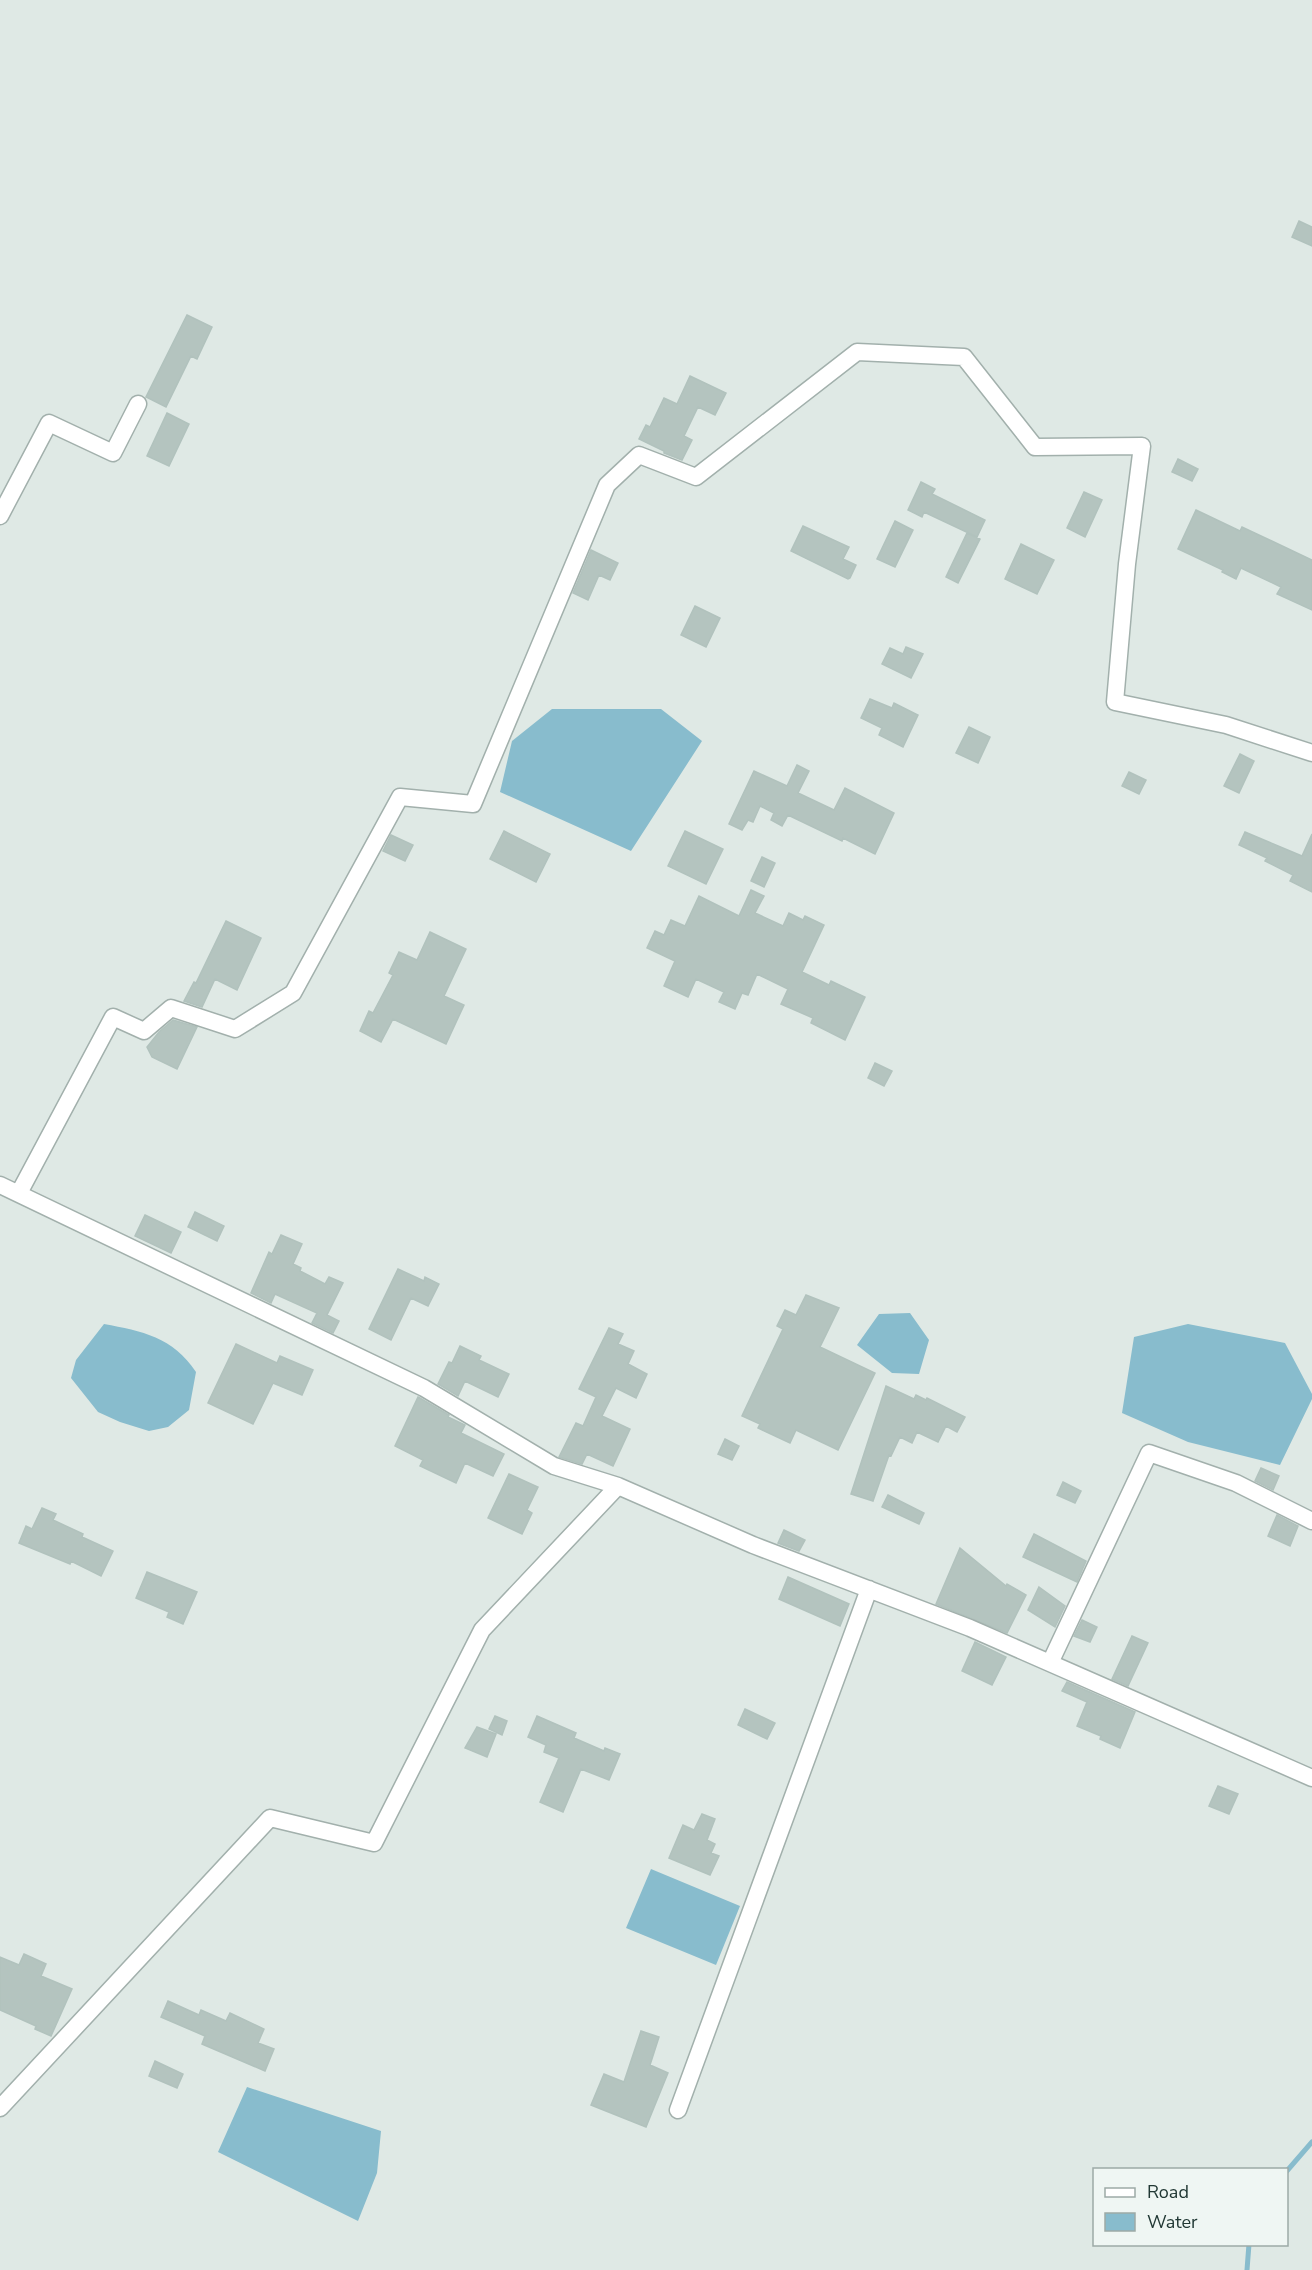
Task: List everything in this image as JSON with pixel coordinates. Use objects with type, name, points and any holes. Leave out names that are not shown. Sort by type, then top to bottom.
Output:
[{"type":"street","points":[[19,1193],[113,1017],[144,1031],[171,1008],[235,1029],[294,993],[400,797],[473,804],[607,485],[639,455],[696,477],[856,352],[964,357],[1035,447],[1142,446],[1127,564],[1115,702],[1226,725],[1312,753]]},
{"type":"street","points":[[0,516],[49,423],[113,453],[138,404]]},
{"type":"street","points":[[0,1185],[424,1388],[554,1466],[618,1486],[753,1545],[970,1628],[1312,1778]]},
{"type":"street","points":[[1050,1663],[1149,1453],[1236,1483],[1312,1521]]},
{"type":"street","points":[[0,2108],[270,1818],[374,1843],[482,1630],[618,1486]]},
{"type":"street","points":[[678,2110],[868,1589]]},
{"type":"water","points":[[552,709],[661,709],[702,741],[631,851],[500,792],[512,741]]},
{"type":"water","points":[[910,1313],[929,1340],[919,1374],[892,1373],[857,1345],[879,1314]]},
{"type":"water","points":[[104,1324],[144,1333],[167,1343],[187,1360],[196,1372],[189,1410],[168,1427],[149,1431],[98,1412],[71,1378],[76,1360]]},
{"type":"water","points":[[1188,1324],[1285,1343],[1312,1394],[1312,1399],[1280,1465],[1188,1442],[1122,1413],[1134,1337]]},
{"type":"water","points":[[651,1869],[740,1906],[716,1965],[626,1928]]},
{"type":"water","points":[[247,2087],[381,2131],[377,2173],[358,2221],[218,2152]]},
{"type":"building","points":[[1299,221],[1312,227],[1312,246],[1292,237]]},
{"type":"building","points":[[187,315],[212,327],[197,359],[191,356],[166,407],[146,397]]},
{"type":"building","points":[[690,376],[726,393],[715,415],[698,407],[684,436],[692,440],[682,460],[639,439],[646,425],[650,427],[664,398],[677,404]]},
{"type":"building","points":[[167,413],[189,424],[169,466],[147,456]]},
{"type":"building","points":[[1178,459],[1198,469],[1192,481],[1172,472]]},
{"type":"building","points":[[921,482],[935,489],[932,494],[985,520],[977,537],[924,512],[922,517],[908,510]]},
{"type":"building","points":[[1084,492],[1102,500],[1085,537],[1067,528]]},
{"type":"building","points":[[1196,510],[1240,531],[1242,527],[1312,560],[1312,610],[1277,594],[1281,587],[1241,568],[1236,579],[1222,572],[1223,570],[1178,549]]},
{"type":"building","points":[[895,521],[913,530],[895,567],[877,559]]},
{"type":"building","points":[[803,526],[849,547],[843,559],[856,565],[850,578],[791,551]]},
{"type":"building","points":[[967,533],[980,539],[958,583],[946,577]]},
{"type":"building","points":[[1021,544],[1054,560],[1037,594],[1005,579]]},
{"type":"building","points":[[591,550],[618,563],[610,580],[599,575],[588,600],[573,593]]},
{"type":"building","points":[[695,606],[720,618],[706,647],[681,635]]},
{"type":"building","points":[[906,647],[923,654],[911,678],[882,664],[890,648],[903,654]]},
{"type":"building","points":[[870,699],[892,708],[894,703],[918,715],[903,747],[879,735],[882,728],[861,718]]},
{"type":"building","points":[[969,727],[990,737],[978,763],[956,753]]},
{"type":"building","points":[[1240,754],[1254,761],[1239,793],[1224,786]]},
{"type":"building","points":[[797,765],[809,771],[798,793],[834,810],[845,788],[894,813],[875,854],[788,815],[782,826],[771,820],[774,813],[760,806],[753,822],[748,820],[742,830],[729,824],[754,771],[787,786]]},
{"type":"building","points":[[1129,772],[1146,780],[1139,794],[1122,786]]},
{"type":"building","points":[[504,831],[550,854],[536,882],[490,859]]},
{"type":"building","points":[[685,831],[723,849],[706,884],[668,866]]},
{"type":"building","points":[[1245,832],[1302,856],[1312,834],[1312,892],[1290,881],[1293,875],[1265,861],[1267,858],[1239,845]]},
{"type":"building","points":[[391,835],[413,845],[405,861],[383,851]]},
{"type":"building","points":[[762,857],[775,863],[764,887],[751,881]]},
{"type":"building","points":[[751,890],[764,896],[755,913],[783,926],[789,913],[803,920],[805,916],[824,925],[802,972],[829,985],[831,981],[865,997],[845,1040],[811,1023],[813,1018],[781,1004],[788,989],[757,974],[748,995],[742,993],[735,1009],[719,1002],[724,992],[696,979],[688,997],[664,986],[675,961],[647,948],[655,931],[664,935],[671,920],[685,926],[699,896],[739,916]]},
{"type":"building","points":[[226,921],[261,938],[237,990],[215,979],[202,1007],[184,1001],[194,982],[196,983]]},
{"type":"building","points":[[430,932],[466,949],[444,996],[464,1005],[446,1044],[393,1019],[381,1042],[360,1031],[369,1011],[373,1013],[393,975],[389,973],[399,952],[417,960]]},
{"type":"building","points":[[173,1020],[197,1027],[177,1069],[152,1057],[147,1047]]},
{"type":"building","points":[[875,1063],[892,1071],[884,1086],[868,1078]]},
{"type":"building","points":[[195,1212],[224,1226],[217,1241],[188,1227]]},
{"type":"building","points":[[145,1215],[181,1232],[171,1253],[135,1236]]},
{"type":"building","points":[[281,1235],[302,1244],[293,1264],[301,1268],[300,1271],[325,1284],[329,1277],[343,1283],[327,1315],[339,1321],[333,1333],[312,1323],[317,1313],[275,1294],[271,1303],[251,1293],[269,1252],[272,1254]]},
{"type":"building","points":[[398,1269],[424,1281],[425,1277],[439,1284],[428,1306],[411,1298],[391,1340],[369,1329]]},
{"type":"building","points":[[806,1295],[839,1308],[820,1347],[875,1373],[838,1450],[796,1430],[790,1443],[758,1428],[760,1424],[742,1416],[783,1329],[777,1326],[785,1310],[796,1315]]},
{"type":"building","points":[[609,1328],[623,1334],[618,1344],[634,1351],[628,1364],[647,1374],[636,1398],[616,1388],[602,1416],[630,1429],[613,1466],[587,1454],[582,1464],[559,1457],[576,1423],[583,1426],[596,1397],[579,1389]]},
{"type":"building","points":[[236,1344],[277,1363],[280,1356],[313,1370],[302,1395],[273,1383],[253,1424],[208,1403]]},
{"type":"building","points":[[460,1346],[481,1356],[479,1360],[509,1374],[498,1397],[465,1381],[458,1396],[438,1384]]},
{"type":"building","points":[[886,1386],[914,1399],[916,1395],[926,1400],[927,1398],[965,1417],[957,1432],[946,1426],[938,1442],[917,1432],[912,1443],[900,1437],[891,1456],[889,1455],[873,1501],[851,1494]]},
{"type":"building","points":[[418,1397],[449,1415],[448,1417],[465,1425],[461,1433],[504,1454],[493,1476],[465,1463],[456,1483],[420,1466],[423,1460],[395,1446]]},
{"type":"building","points":[[725,1439],[739,1446],[732,1460],[718,1454]]},
{"type":"building","points":[[1261,1468],[1279,1476],[1273,1490],[1255,1481]]},
{"type":"building","points":[[509,1474],[538,1487],[527,1510],[532,1513],[522,1534],[488,1518]]},
{"type":"building","points":[[1063,1482],[1081,1491],[1075,1503],[1057,1495]]},
{"type":"building","points":[[888,1495],[924,1513],[919,1524],[882,1507]]},
{"type":"building","points":[[42,1508],[56,1514],[53,1520],[113,1551],[101,1576],[71,1561],[70,1564],[19,1543],[26,1526],[32,1529]]},
{"type":"building","points":[[1277,1515],[1298,1526],[1290,1546],[1268,1536]]},
{"type":"building","points":[[784,1530],[805,1540],[799,1551],[778,1543]]},
{"type":"building","points":[[1034,1534],[1086,1561],[1077,1582],[1023,1557]]},
{"type":"building","points":[[960,1548],[1006,1586],[1007,1584],[1026,1595],[1007,1633],[936,1604]]},
{"type":"building","points":[[147,1572],[197,1592],[183,1624],[167,1617],[169,1612],[136,1598]]},
{"type":"building","points":[[788,1577],[849,1604],[840,1626],[779,1599]]},
{"type":"building","points":[[1039,1587],[1065,1606],[1055,1627],[1028,1610]]},
{"type":"building","points":[[1082,1620],[1097,1627],[1090,1642],[1074,1636]]},
{"type":"building","points":[[1132,1636],[1148,1643],[1128,1686],[1112,1679]]},
{"type":"building","points":[[975,1642],[1006,1657],[992,1685],[962,1671]]},
{"type":"building","points":[[1067,1682],[1135,1712],[1120,1748],[1100,1739],[1101,1736],[1077,1726],[1087,1702],[1062,1691]]},
{"type":"building","points":[[745,1709],[775,1723],[767,1739],[738,1725]]},
{"type":"building","points":[[495,1716],[507,1721],[502,1735],[489,1729]]},
{"type":"building","points":[[537,1716],[576,1733],[574,1738],[604,1751],[605,1748],[620,1754],[609,1780],[581,1769],[563,1812],[540,1802],[559,1758],[544,1752],[546,1745],[528,1737]]},
{"type":"building","points":[[477,1727],[496,1734],[487,1757],[465,1748]]},
{"type":"building","points":[[1218,1786],[1238,1794],[1229,1814],[1209,1806]]},
{"type":"building","points":[[702,1814],[715,1819],[707,1840],[715,1844],[711,1853],[719,1856],[710,1875],[669,1858],[683,1825],[694,1830]]},
{"type":"building","points":[[24,1954],[46,1964],[41,1976],[72,1989],[51,2036],[35,2029],[36,2026],[0,2010],[0,1957],[19,1965]]},
{"type":"building","points":[[168,2001],[199,2015],[201,2010],[226,2021],[230,2013],[264,2029],[258,2043],[274,2049],[265,2071],[202,2044],[205,2036],[161,2017]]},
{"type":"building","points":[[641,2031],[659,2037],[650,2065],[668,2073],[646,2127],[591,2105],[604,2074],[624,2082]]},
{"type":"building","points":[[155,2061],[183,2074],[177,2088],[149,2076]]},
{"type":"waterway","points":[[1288,2170],[1312,2142]]},
{"type":"waterway","points":[[1247,2270],[1249,2246]]}]
